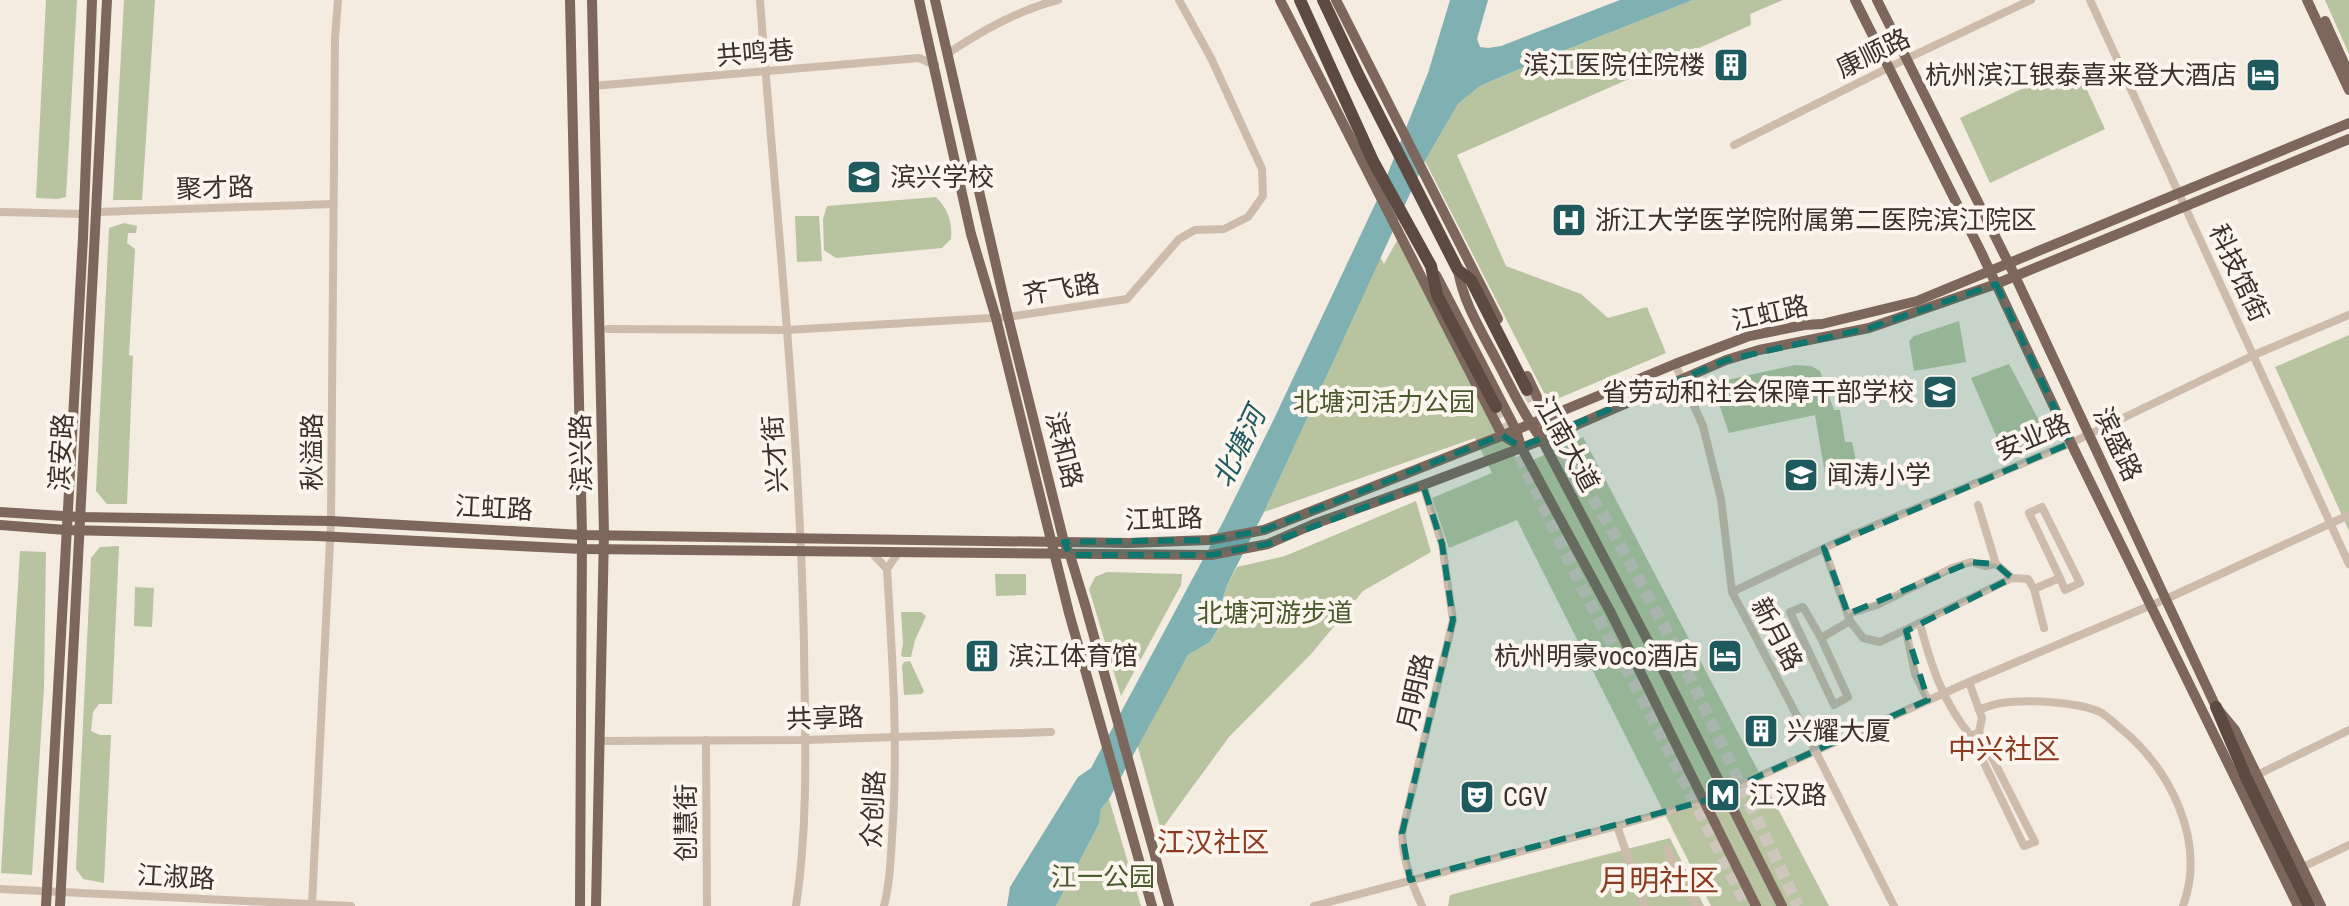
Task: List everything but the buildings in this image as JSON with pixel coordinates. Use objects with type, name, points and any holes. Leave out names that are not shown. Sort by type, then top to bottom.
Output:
[{"type":"highway","name":"江南大道","points":[[1300,0],[1373,161],[1431,266]]},
{"type":"highway","name":"江南大道","points":[[1323,0],[1458,270]]},
{"type":"highway","points":[[1431,266],[1437,295],[1496,407]]},
{"type":"highway","points":[[1458,270],[1471,280],[1527,390]]},
{"type":"highway","points":[[2216,707],[2246,777],[2309,906]]},
{"type":"main road","name":"滨安路","points":[[46,906],[84,214],[92,0]]},
{"type":"main road","name":"滨安路","points":[[60,906],[107,0]]},
{"type":"main road","name":"滨兴路","points":[[570,0],[582,535],[580,906]]},
{"type":"main road","name":"滨兴路","points":[[592,0],[604,534],[596,906]]},
{"type":"main road","name":"滨和路","points":[[919,0],[971,234],[996,318],[1069,613],[1152,906]]},
{"type":"main road","name":"滨和路","points":[[935,0],[1064,542],[1086,608],[1169,906]]},
{"type":"main road","points":[[1280,0],[1502,435],[1521,447]]},
{"type":"main road","points":[[1336,0],[1546,416],[1542,440]]},
{"type":"main road","name":"滨盛路","points":[[1855,0],[2298,906]]},
{"type":"main road","name":"滨盛路","points":[[1877,0],[2009,263],[2216,707],[2235,730],[2321,906]]},
{"type":"main road","points":[[2307,0],[2349,90]]},
{"type":"main road","points":[[2315,0],[2349,74]]},
{"type":"main road","name":"江虹路","points":[[0,525],[66,530],[330,536],[582,549],[1211,555],[1268,544],[1311,518],[1675,364],[1749,336],[1906,305],[2349,123]]},
{"type":"main road","name":"江虹路","points":[[0,512],[79,517],[331,521],[582,535],[1129,543],[1210,540],[1311,518],[1423,485],[1542,440],[1683,377],[1759,350],[1869,328],[1996,284],[2349,139]]},
{"type":"main road","name":"江南大道","points":[[1431,266],[1516,430],[1521,447],[1617,626],[1756,906]]},
{"type":"main road","name":"江南大道","points":[[1458,270],[1461,286],[1481,331],[1652,646],[1782,906]]},
{"type":"street","name":"秋溢路","points":[[312,904],[331,521],[335,38],[338,0]]},
{"type":"street","name":"兴才街","points":[[760,0],[802,552],[804,837],[796,906]]},
{"type":"street","points":[[947,54],[1008,18],[1058,0]]},
{"type":"street","name":"齐飞路","points":[[608,329],[787,330],[996,318],[1127,299],[1179,239],[1195,230],[1224,229],[1248,217],[1263,196],[1262,169],[1211,58],[1179,0]]},
{"type":"street","name":"康顺路","points":[[1734,145],[2031,0]]},
{"type":"street","name":"科技馆街","points":[[2090,0],[2349,564]]},
{"type":"street","points":[[944,40],[963,43]]},
{"type":"street","points":[[919,58],[930,45]]},
{"type":"street","name":"共鸣巷","points":[[593,86],[919,58],[935,65]]},
{"type":"street","name":"聚才路","points":[[97,212],[333,204]]},
{"type":"street","points":[[0,212],[84,214]]},
{"type":"street","name":"安业路","points":[[1732,592],[1824,548],[2071,443],[2254,355],[2349,315]]},
{"type":"street","name":"新月路","points":[[1675,364],[1703,426],[1721,499],[1732,592],[1894,906]]},
{"type":"street","name":"月明路","points":[[1422,906],[1410,880],[1403,854],[1402,833],[1453,620],[1442,544],[1423,485]]},
{"type":"street","points":[[1978,505],[1996,564],[2012,578]]},
{"type":"street","points":[[2042,507],[2080,583],[2065,590],[2060,578],[2029,513],[2042,507]]},
{"type":"street","points":[[1314,906],[1704,801],[1969,682],[2166,599],[2349,515]]},
{"type":"street","points":[[1824,548],[1849,618],[1863,638],[1880,642],[2012,578],[2028,579],[2034,589],[2044,628]]},
{"type":"street","points":[[872,553],[887,569],[898,553]]},
{"type":"street","points":[[1821,638],[1849,618],[1952,568],[1971,562],[1985,566],[1996,564]]},
{"type":"street","name":"众创路","points":[[884,906],[891,855],[896,736],[887,569]]},
{"type":"street","points":[[2034,589],[2060,578]]},
{"type":"street","points":[[1803,607],[1821,638],[1848,697],[1834,705],[1790,612],[1803,607]]},
{"type":"street","points":[[1920,624],[1932,669],[1943,694],[1962,725],[1975,734],[2035,842],[2024,846],[1975,734],[1982,718],[1969,682]]},
{"type":"street","points":[[1906,630],[1915,674],[1928,700]]},
{"type":"street","points":[[1979,710],[2002,703],[2030,701],[2067,704],[2100,712],[2131,736],[2170,787],[2181,809],[2190,856],[2187,895],[2183,906]]},
{"type":"street","points":[[2257,775],[2349,730]]},
{"type":"street","name":"共享路","points":[[599,741],[805,740],[1051,732]]},
{"type":"street","name":"创慧街","points":[[706,740],[707,906]]},
{"type":"street","points":[[1617,826],[1645,906]]},
{"type":"street","points":[[2303,867],[2349,845]]},
{"type":"street","points":[[1667,849],[1697,906]]},
{"type":"street","name":"江淑路","points":[[0,889],[351,906]]},
{"type":"highlighted area","points":[[1996,284],[2071,443],[1824,548],[1848,614],[1971,562],[1996,564],[2012,578],[1906,631],[1928,700],[1704,801],[1410,880],[1402,833],[1453,620],[1442,544],[1423,485],[1268,544],[1211,555],[1070,555],[1064,542],[1210,540],[1264,530],[1502,435],[1521,447],[1726,360],[1869,328]]},
{"type":"green space","points":[[46,0],[77,0],[66,197],[58,199],[36,198]]},
{"type":"green space","points":[[124,0],[155,0],[142,200],[113,200]]},
{"type":"green space","points":[[1693,0],[1783,0],[1750,14],[1751,25],[1457,155],[1506,266],[1581,294],[1608,318],[1647,307],[1666,353],[1557,399],[1544,393],[1425,161],[1458,104],[1480,86]]},
{"type":"green space","points":[[2325,0],[2349,0],[2349,54]]},
{"type":"green space","points":[[2075,64],[2105,129],[1990,183],[1960,118]]},
{"type":"green space","points":[[936,197],[949,216],[951,227],[951,239],[942,248],[836,258],[824,250],[823,219],[827,206]]},
{"type":"green space","points":[[795,216],[819,216],[822,261],[797,262]]},
{"type":"green space","points":[[124,223],[137,226],[136,233],[128,233],[127,243],[135,249],[129,355],[133,356],[127,504],[107,504],[96,491],[109,228]]},
{"type":"green space","name":"北塘河活力公园","points":[[1400,235],[1520,466],[1583,437],[1829,906],[1711,906],[1517,520],[1449,548],[1432,498],[1492,473],[1475,438],[1264,512],[1380,257],[1384,264]]},
{"type":"green space","points":[[1959,321],[1966,362],[1914,371],[1909,341],[1914,336]]},
{"type":"green space","points":[[2349,335],[2349,531],[2275,367]]},
{"type":"green space","points":[[2009,364],[2045,432],[2043,441],[2005,456],[1971,378]]},
{"type":"green space","points":[[1795,365],[1811,366],[1820,371],[1834,410],[1840,410],[1845,442],[1852,442],[1859,474],[1826,480],[1815,415],[1729,433],[1715,392],[1723,381]]},
{"type":"green space","name":"北塘河游步道","points":[[1416,501],[1431,552],[1363,591],[1312,653],[1229,737],[1161,830],[1137,744],[1188,655],[1210,642],[1221,625],[1222,600],[1237,567],[1285,556]]},
{"type":"green space","points":[[119,546],[112,704],[99,704],[93,712],[91,731],[111,735],[104,883],[83,879],[76,869],[91,558],[100,547]]},
{"type":"green space","points":[[20,551],[46,552],[44,688],[32,875],[1,873]]},
{"type":"green space","points":[[1107,572],[1182,574],[1181,585],[1121,696],[1089,589],[1095,577]]},
{"type":"green space","points":[[995,574],[1026,574],[1026,595],[996,596]]},
{"type":"green space","points":[[135,587],[154,588],[152,627],[134,626]]},
{"type":"green space","points":[[901,612],[921,612],[926,616],[911,657],[901,655]]},
{"type":"green space","points":[[910,661],[924,691],[922,694],[904,695],[902,666]]},
{"type":"green space","name":"江一公园","points":[[1109,799],[1141,906],[1056,906],[1099,824],[1101,809]]},
{"type":"green space","points":[[1670,838],[1704,906],[1448,906],[1450,895]]},
{"type":"water","points":[[1450,0],[1488,0],[1477,39],[1480,47],[1488,48],[1501,46],[1620,0],[1693,0],[1480,86],[1458,104],[1425,161],[1264,512],[1227,585],[1222,600],[1221,624],[1210,642],[1188,655],[1101,809],[1099,824],[1056,906],[1007,906],[1010,887],[1078,777],[1091,768],[1224,520],[1272,423],[1378,198],[1428,73]]},
{"type":"tunnel","points":[[1527,390],[1608,523],[1677,650],[1798,906]]},
{"type":"tunnel","points":[[1496,407],[1582,588],[1645,704],[1747,906]]},
{"type":"place","name":"滨江医院住院楼","points":[[1731,65]]},
{"type":"place","name":"杭州滨江银泰喜来登大酒店","points":[[2263,75]]},
{"type":"place","name":"滨兴学校","points":[[864,177]]},
{"type":"place","name":"浙江大学医学院附属第二医院滨江院区","points":[[1569,220]]},
{"type":"place","name":"省劳动和社会保障干部学校","points":[[1940,392]]},
{"type":"place","name":"闻涛小学","points":[[1801,475]]},
{"type":"place","name":"滨江体育馆","points":[[982,656]]},
{"type":"place","name":"杭州明豪voco酒店","points":[[1725,656]]},
{"type":"place","name":"兴耀大厦","points":[[1761,731]]},
{"type":"place","name":"江汉路","points":[[1723,795]]},
{"type":"place","name":"CGV","points":[[1477,797]]},
{"type":"district","name":"中兴社区","points":[[2004,749]]},
{"type":"district","name":"江汉社区","points":[[1213,842]]},
{"type":"district","name":"月明社区","points":[[1659,880]]},
{"type":"water label","name":"北塘河","points":[[1239,447]]}]
